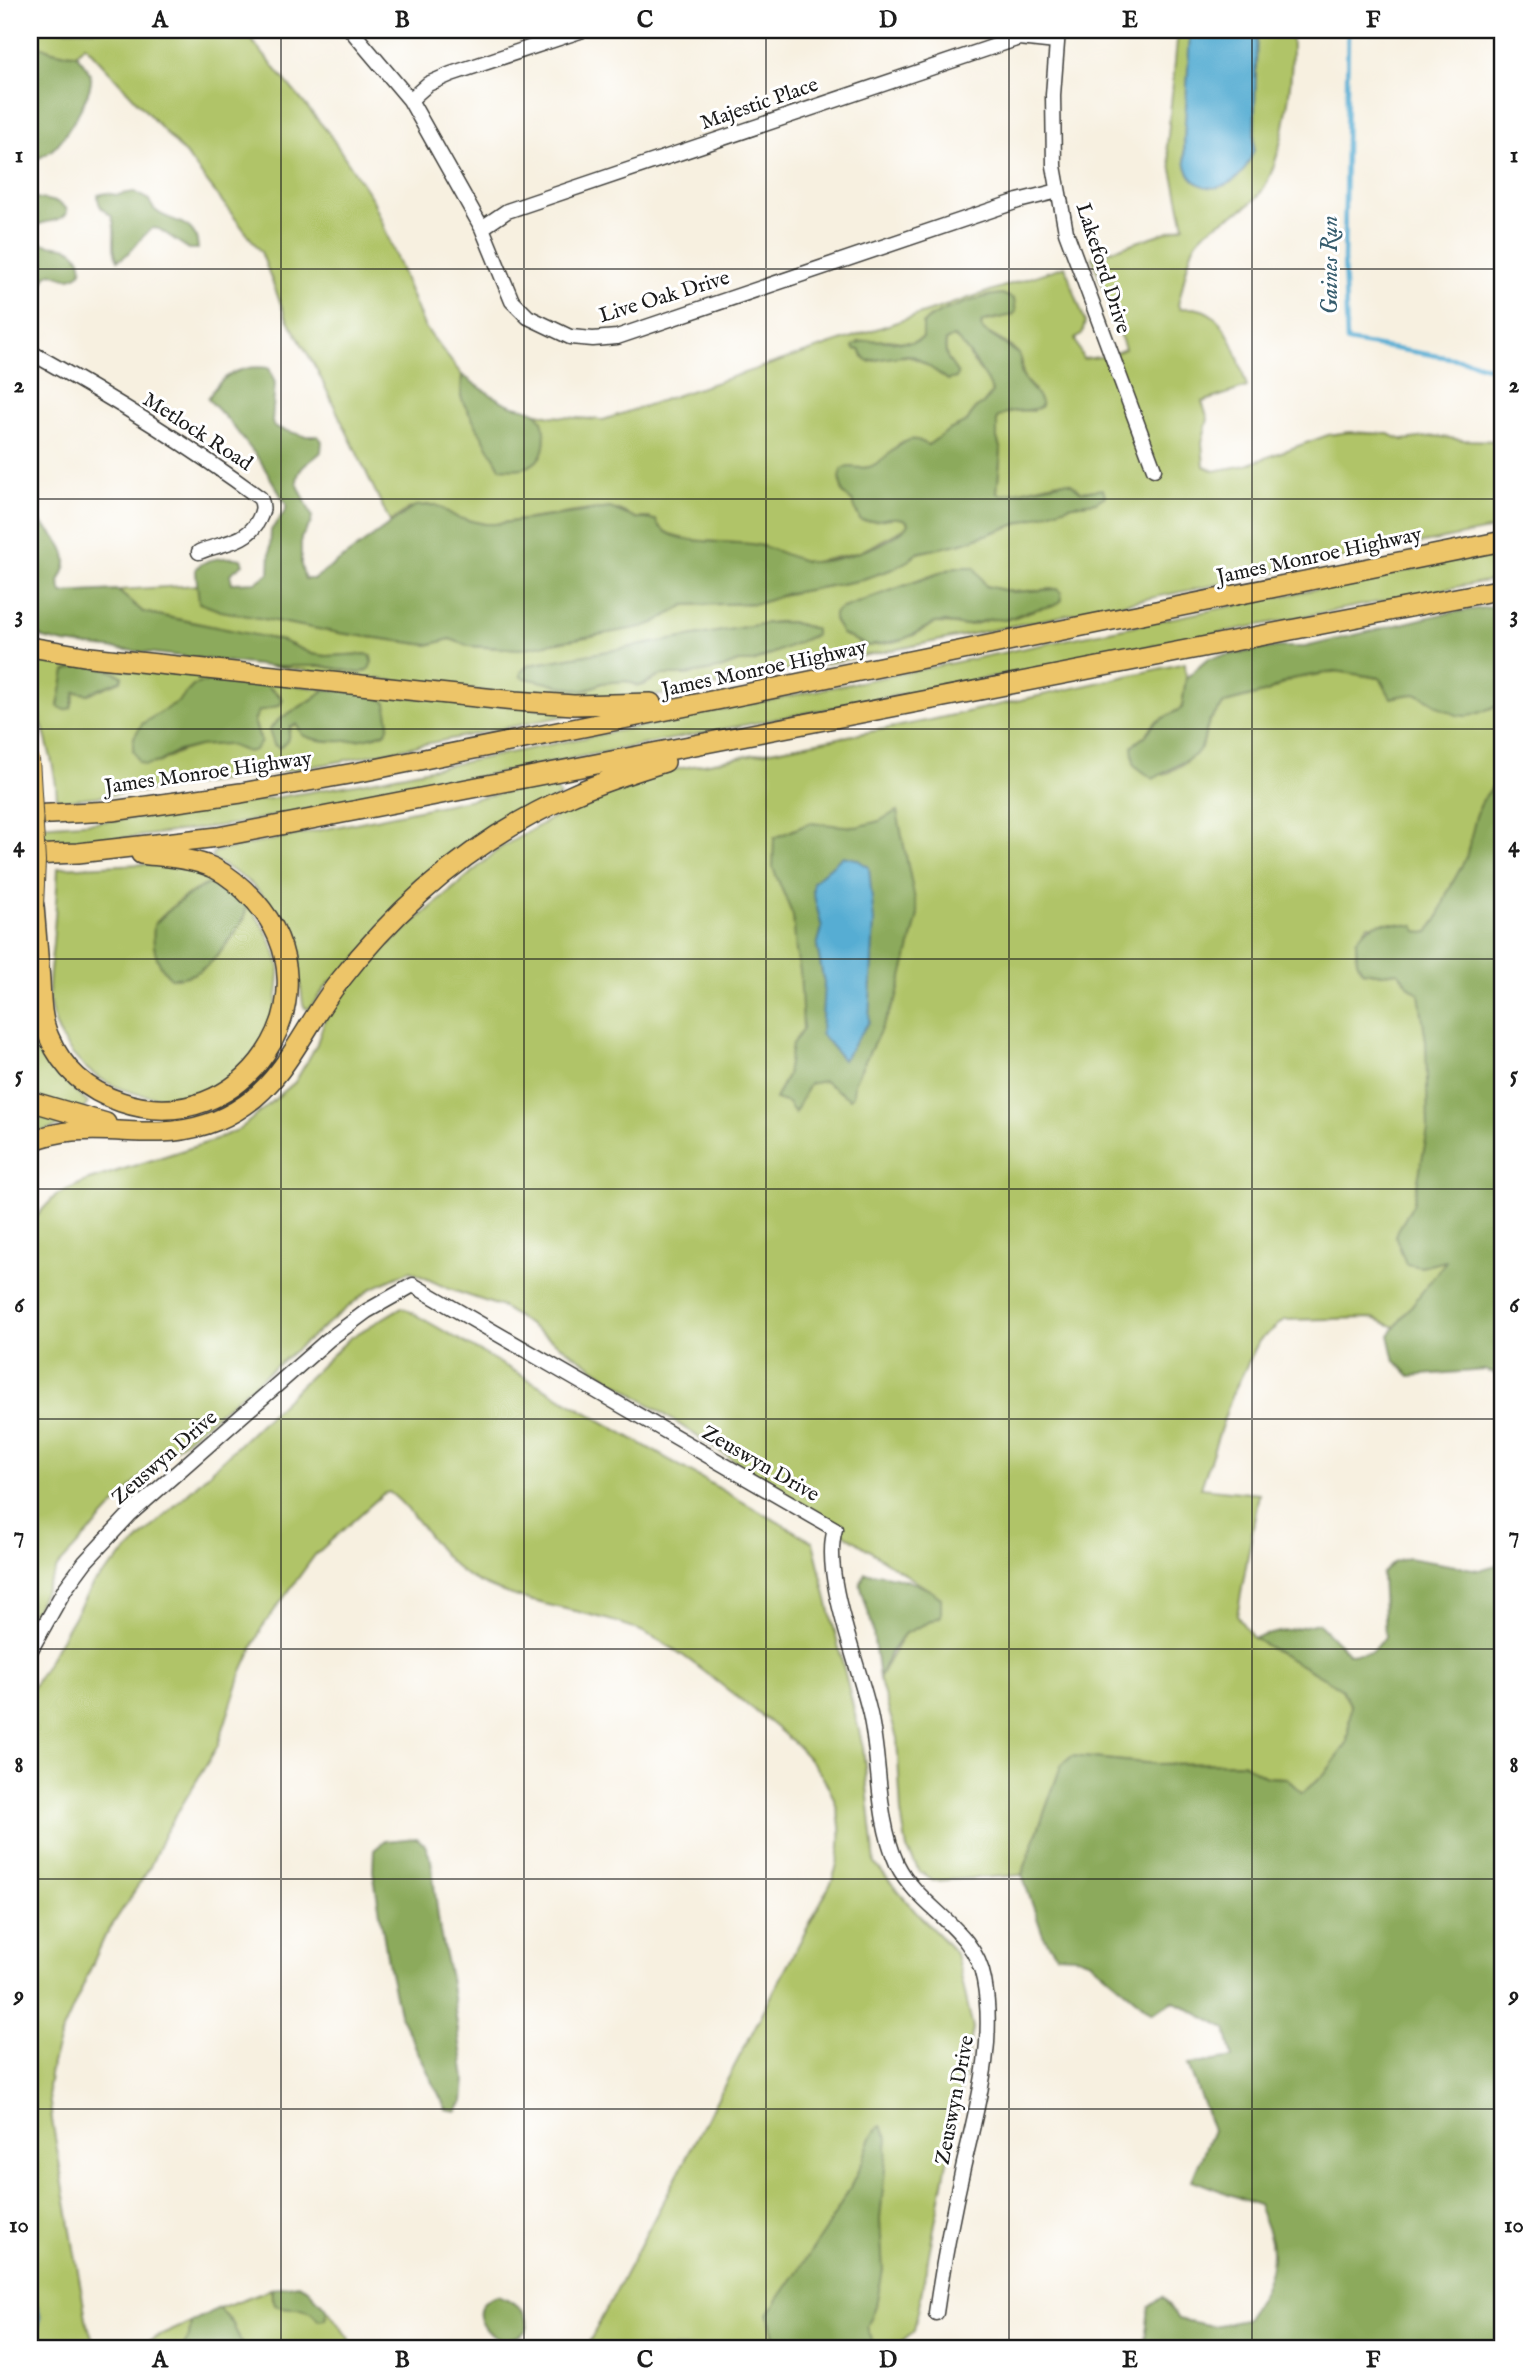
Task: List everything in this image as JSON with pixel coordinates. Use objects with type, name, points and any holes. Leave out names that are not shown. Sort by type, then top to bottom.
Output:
[{"type":"highway","name":"James Monroe Highway","points":[[30,815],[112,811],[241,793],[360,772],[1503,541]]},
{"type":"highway","points":[[30,855],[105,850],[231,834],[1503,589]]},
{"type":"highway","points":[[30,647],[90,657],[526,702],[627,705],[740,696]]},
{"type":"highway","points":[[30,1142],[74,1130],[162,1132],[192,1128],[229,1115],[247,1104],[278,1072],[334,988],[366,946],[398,913],[461,860],[505,829],[542,809],[605,782],[747,735]]},
{"type":"highway","points":[[34,906],[42,1020],[58,1056],[85,1085],[102,1096],[137,1108],[158,1110],[201,1103],[218,1096],[242,1080],[263,1057],[276,1033],[288,996],[285,961],[273,926],[247,893],[232,879],[213,868],[196,862],[105,850]]},
{"type":"highway","points":[[30,1101],[136,1131]]},
{"type":"main road","points":[[30,759],[36,861],[34,906]]},
{"type":"street","name":"Live Oak Drive","points":[[351,30],[411,100],[482,228],[512,301],[528,317],[570,337],[617,337],[1018,201],[1058,191]]},
{"type":"street","points":[[411,100],[428,84],[451,74],[583,30]]},
{"type":"street","name":"Lakeford Drive","points":[[1057,36],[1054,166],[1070,247],[1154,469]]},
{"type":"street","name":"Majestic Place","points":[[482,228],[507,211],[1019,37],[1057,36]]},
{"type":"street","name":"Metlock Road","points":[[30,352],[141,418],[260,498],[263,511],[256,527],[249,534],[199,552]]},
{"type":"street","name":"Zeuswyn Drive","points":[[30,1651],[65,1588],[85,1562],[130,1514],[328,1340],[367,1311],[413,1285],[835,1529],[830,1553],[849,1640],[870,1711],[883,1818],[889,1841],[897,1863],[914,1889],[952,1924],[971,1948],[985,1982],[989,2018],[985,2068],[947,2238],[936,2313]]},
{"type":"green space","points":[[30,30],[246,30],[328,132],[373,200],[424,326],[462,375],[461,396],[464,404],[543,448],[542,429],[535,412],[551,416],[603,420],[1065,266],[1085,322],[1082,334],[1075,339],[1083,359],[1108,356],[1125,349],[1092,257],[1184,226],[1167,146],[1178,30],[1291,30],[1291,69],[1286,116],[1268,180],[1252,202],[1208,230],[1195,244],[1178,305],[1180,309],[1196,308],[1219,321],[1234,346],[1247,387],[1202,402],[1208,419],[1202,442],[1204,466],[1214,471],[1246,465],[1328,435],[1349,432],[1388,434],[1403,440],[1435,436],[1503,441],[1503,527],[684,692],[636,698],[567,701],[266,666],[322,666],[360,673],[366,654],[312,654],[283,641],[143,612],[117,590],[199,585],[339,633],[428,645],[450,639],[469,646],[510,649],[663,618],[685,605],[760,603],[786,594],[857,581],[893,569],[917,553],[962,543],[1072,505],[1096,502],[1097,490],[1081,492],[1071,483],[1058,482],[1002,495],[997,492],[1001,451],[997,438],[997,418],[1010,410],[1034,411],[1035,390],[1023,376],[1022,361],[1017,352],[981,326],[982,322],[1013,315],[1002,294],[986,296],[932,316],[925,323],[923,338],[911,343],[889,340],[858,342],[863,357],[870,362],[903,356],[912,358],[920,360],[948,380],[956,378],[956,371],[946,354],[946,341],[953,337],[966,347],[973,362],[991,383],[992,393],[975,409],[967,422],[949,430],[928,445],[917,440],[900,443],[882,462],[855,469],[840,481],[843,493],[853,502],[857,514],[869,521],[894,517],[907,521],[908,525],[904,529],[860,552],[810,563],[752,544],[688,540],[664,532],[650,518],[636,518],[619,510],[596,509],[485,524],[458,518],[436,505],[427,505],[408,509],[390,522],[317,370],[285,315],[261,252],[187,156],[85,45],[76,54],[69,54],[52,51],[30,40]],"holes":[[[956,567],[977,572],[985,586],[1013,592],[1051,589],[1061,592],[1034,610],[1013,618],[992,619],[972,625],[935,623],[914,635],[890,643],[868,646],[842,634],[840,609]],[[776,622],[810,627],[815,635],[753,662],[738,662],[723,668],[686,675],[662,675],[637,686],[627,681],[612,682],[583,691],[539,681],[529,665]]]},
{"type":"green space","points":[[30,40],[52,51],[76,54],[87,68],[91,84],[84,102],[62,139],[48,153],[30,162]]},
{"type":"green space","points":[[134,192],[149,200],[160,214],[184,224],[191,230],[196,237],[198,249],[189,249],[159,229],[153,228],[118,260],[114,249],[113,221],[111,215],[101,207],[98,195]]},
{"type":"green space","points":[[30,197],[57,202],[66,208],[67,213],[64,216],[32,228],[35,238],[40,242],[73,251],[80,260],[81,270],[74,277],[65,278],[51,273],[45,277],[38,294],[30,296]]},
{"type":"green space","points":[[1002,294],[1014,299],[1016,312],[982,322],[981,326],[1019,354],[1025,381],[1039,397],[1042,406],[1033,410],[1010,412],[997,418],[997,438],[1001,451],[997,492],[1002,495],[1065,482],[1071,483],[1081,492],[1103,489],[1105,496],[1096,502],[1072,505],[962,543],[917,553],[893,569],[857,581],[786,594],[761,603],[685,605],[642,627],[520,649],[469,646],[450,639],[428,645],[339,633],[221,611],[199,603],[196,568],[205,562],[224,558],[241,559],[243,564],[230,574],[232,583],[256,582],[269,573],[271,530],[286,510],[286,504],[261,462],[208,399],[219,383],[233,373],[250,368],[269,368],[275,383],[272,422],[274,427],[304,436],[318,436],[322,441],[321,452],[302,469],[297,483],[312,516],[311,523],[301,538],[301,565],[305,579],[314,579],[415,506],[436,505],[458,518],[485,524],[610,508],[635,518],[656,520],[674,536],[750,544],[802,560],[824,561],[877,545],[908,525],[907,521],[896,518],[860,520],[853,502],[843,493],[841,469],[869,467],[899,445],[911,440],[928,445],[949,430],[967,422],[975,409],[992,393],[976,363],[953,337],[946,341],[946,351],[958,374],[956,378],[948,380],[915,357],[908,355],[867,361],[860,350],[854,349],[853,346],[871,341],[916,341],[923,338],[923,324],[938,314],[972,301]]},
{"type":"green space","points":[[462,375],[502,401],[532,410],[539,416],[544,427],[545,440],[536,462],[522,468],[500,468],[464,404],[461,396]]},
{"type":"green space","points":[[30,511],[58,540],[65,554],[66,566],[59,582],[62,593],[117,590],[143,612],[283,641],[312,654],[366,654],[371,656],[369,669],[360,673],[322,666],[266,666],[64,643],[43,638],[30,629]]},
{"type":"green space","points":[[1503,551],[1503,578],[234,824],[134,837],[30,846],[30,826],[155,816],[361,783]]},
{"type":"green space","points":[[956,567],[974,567],[986,586],[1013,592],[1057,589],[1061,592],[1062,600],[1056,605],[1028,611],[1006,620],[992,619],[963,626],[935,623],[902,640],[868,646],[842,634],[834,620],[834,613],[840,609]]},
{"type":"green space","points":[[1503,605],[1503,706],[1470,716],[1458,715],[1416,694],[1391,698],[1380,678],[1335,671],[1291,679],[1267,692],[1225,703],[1209,721],[1202,746],[1195,755],[1153,779],[1134,765],[1132,746],[1145,736],[1156,722],[1182,708],[1186,678],[1209,658],[1277,647],[1305,647],[1442,614]]},
{"type":"green space","points":[[790,622],[815,629],[815,635],[753,662],[738,662],[723,668],[686,675],[662,675],[640,686],[627,681],[612,682],[583,691],[521,677],[521,672],[529,665],[767,623]]},
{"type":"green space","points":[[30,656],[82,665],[65,672],[58,706],[73,700],[74,692],[88,694],[121,681],[122,676],[105,668],[240,679],[193,686],[179,701],[142,724],[160,762],[200,745],[226,744],[248,752],[261,742],[254,721],[258,712],[280,705],[280,695],[262,682],[325,689],[281,718],[269,730],[287,741],[290,727],[297,723],[334,741],[377,736],[386,732],[375,694],[584,712],[327,764],[175,788],[57,801],[56,782],[34,693]]},
{"type":"green space","points":[[1185,663],[1182,708],[1156,722],[1145,736],[1132,746],[1164,775],[1185,763],[1202,746],[1209,721],[1225,703],[1267,692],[1291,679],[1340,671],[1503,701],[1503,783],[1438,934],[1421,938],[1390,926],[1368,925],[1357,947],[1357,958],[1362,971],[1383,974],[1395,963],[1426,989],[1452,1063],[1413,1205],[1406,1216],[1421,1267],[1447,1260],[1395,1327],[1373,1318],[1284,1320],[1259,1341],[1232,1395],[1201,1488],[1259,1494],[1237,1616],[1253,1638],[1341,1688],[1351,1706],[1347,1743],[1325,1774],[1302,1793],[1286,1778],[1266,1777],[1243,1763],[1156,1764],[1072,1756],[1061,1766],[1022,1875],[933,1881],[919,1871],[907,1849],[901,1813],[897,1738],[879,1678],[904,1634],[941,1616],[941,1598],[502,1307],[449,1289],[410,1271],[370,1289],[143,1475],[58,1566],[30,1619],[30,1223],[56,1195],[86,1181],[209,1142],[240,1129],[295,1082],[316,1046],[326,1016],[376,955],[500,848],[570,808],[657,773],[931,720]]},
{"type":"green space","points":[[82,665],[105,668],[122,676],[121,680],[88,694],[75,692],[71,708],[64,710],[58,706],[65,671]]},
{"type":"green space","points":[[240,679],[262,682],[283,699],[280,705],[258,712],[254,721],[261,742],[255,750],[248,752],[226,744],[199,746],[175,752],[160,762],[145,765],[139,762],[133,750],[134,737],[142,724],[179,701],[199,683]]},
{"type":"green space","points":[[325,689],[375,694],[386,703],[389,724],[386,732],[355,740],[332,741],[302,735],[297,724],[290,727],[287,741],[280,748],[274,745],[269,730],[274,724]]},
{"type":"green space","points":[[1503,774],[1503,1377],[1485,1370],[1410,1376],[1395,1361],[1389,1335],[1446,1261],[1421,1267],[1406,1264],[1395,1235],[1413,1205],[1428,1130],[1426,1041],[1419,994],[1398,972],[1383,974],[1362,971],[1357,961],[1356,941],[1368,928],[1382,923],[1414,926],[1417,931],[1428,932],[1438,918],[1447,893],[1466,858],[1483,799]]},
{"type":"green space","points":[[545,784],[547,791],[556,789],[560,796],[518,818],[328,984],[309,1009],[303,1004],[289,939],[274,910],[248,881],[211,858],[214,852]]},
{"type":"green space","points":[[897,811],[918,915],[897,997],[854,1083],[853,1096],[850,1099],[824,1081],[809,1084],[795,1113],[788,1103],[775,1099],[787,1075],[792,1045],[803,1029],[800,971],[793,916],[773,868],[774,838],[810,823],[856,827],[879,821]]},
{"type":"green space","points":[[142,864],[190,867],[228,884],[196,890],[178,902],[154,925],[171,978],[196,973],[206,967],[223,949],[245,918],[242,896],[269,938],[277,956],[279,966],[276,1005],[265,1038],[246,1064],[233,1075],[219,1085],[191,1096],[173,1098],[137,1094],[121,1089],[91,1072],[68,1048],[59,1034],[49,999],[58,868]]},
{"type":"green space","points":[[213,882],[224,884],[240,896],[246,907],[244,918],[207,966],[191,975],[171,978],[161,966],[156,954],[154,925],[181,900]]},
{"type":"green space","points":[[32,1014],[54,1063],[68,1084],[88,1103],[82,1111],[30,1096]]},
{"type":"green space","points":[[30,1108],[72,1122],[30,1135]]},
{"type":"green space","points":[[402,1307],[813,1542],[863,1747],[875,1864],[956,1953],[973,2029],[914,2331],[893,2348],[586,2348],[832,1881],[840,1848],[839,1819],[831,1792],[817,1769],[798,1748],[682,1655],[631,1627],[511,1595],[473,1579],[450,1561],[411,1513],[389,1492],[383,1494],[315,1555],[261,1629],[242,1671],[218,1745],[164,1835],[149,1869],[105,1936],[61,2035],[48,2087],[52,2120],[87,2324],[93,2339],[105,2348],[30,2348],[30,1692],[93,1584],[350,1338]]},
{"type":"green space","points":[[1408,1558],[1479,1570],[1503,1563],[1503,2348],[1153,2348],[1145,2341],[1149,2307],[1163,2297],[1178,2319],[1213,2326],[1245,2320],[1262,2293],[1269,2273],[1271,2242],[1258,2205],[1192,2180],[1213,2130],[1188,2065],[1233,2058],[1226,2029],[1174,2001],[1152,2013],[1091,1962],[1074,1956],[1056,1955],[1043,1935],[1022,1875],[1061,1766],[1072,1756],[1156,1764],[1243,1763],[1266,1777],[1286,1778],[1302,1793],[1325,1774],[1347,1743],[1351,1706],[1341,1688],[1253,1638],[1318,1623],[1349,1654],[1371,1652],[1385,1637],[1382,1574],[1392,1563]]},
{"type":"green space","points":[[865,1573],[905,1580],[925,1587],[941,1598],[941,1616],[904,1634],[890,1653],[879,1678],[872,1625],[860,1584]]},
{"type":"green space","points":[[417,1838],[425,1845],[431,1860],[440,1932],[462,2057],[465,2079],[463,2102],[456,2111],[446,2109],[399,2013],[373,1871],[374,1850],[385,1841]]},
{"type":"green space","points":[[881,2126],[888,2138],[880,2220],[883,2270],[876,2306],[867,2327],[874,2345],[897,2348],[767,2348],[774,2336],[768,2314],[830,2222],[862,2163],[871,2138]]},
{"type":"green space","points":[[298,2284],[308,2289],[327,2309],[325,2319],[318,2320],[308,2310],[275,2305],[271,2289]]},
{"type":"green space","points":[[271,2289],[272,2299],[286,2305],[325,2318],[327,2309],[353,2344],[339,2344],[337,2348],[243,2348],[233,2324],[219,2308]]},
{"type":"green space","points":[[498,2295],[517,2306],[527,2320],[523,2333],[514,2338],[500,2340],[482,2323],[480,2310],[483,2304]]},
{"type":"green space","points":[[219,2308],[233,2324],[243,2348],[182,2348],[189,2337],[191,2322]]},
{"type":"green space","points":[[191,2322],[189,2337],[182,2348],[133,2348]]},
{"type":"water","points":[[1190,30],[1257,30],[1254,150],[1248,163],[1232,182],[1213,188],[1198,183],[1186,166],[1184,136]]},
{"type":"water","points":[[843,856],[856,859],[869,867],[874,921],[869,1022],[843,1060],[821,1034],[824,983],[817,946],[822,928],[813,882]]},
{"type":"water","points":[[30,2296],[40,2313],[40,2324],[30,2342]]},
{"type":"waterway","name":"Gaines Run","points":[[1348,30],[1344,259],[1347,341],[1469,361],[1503,372]]}]
